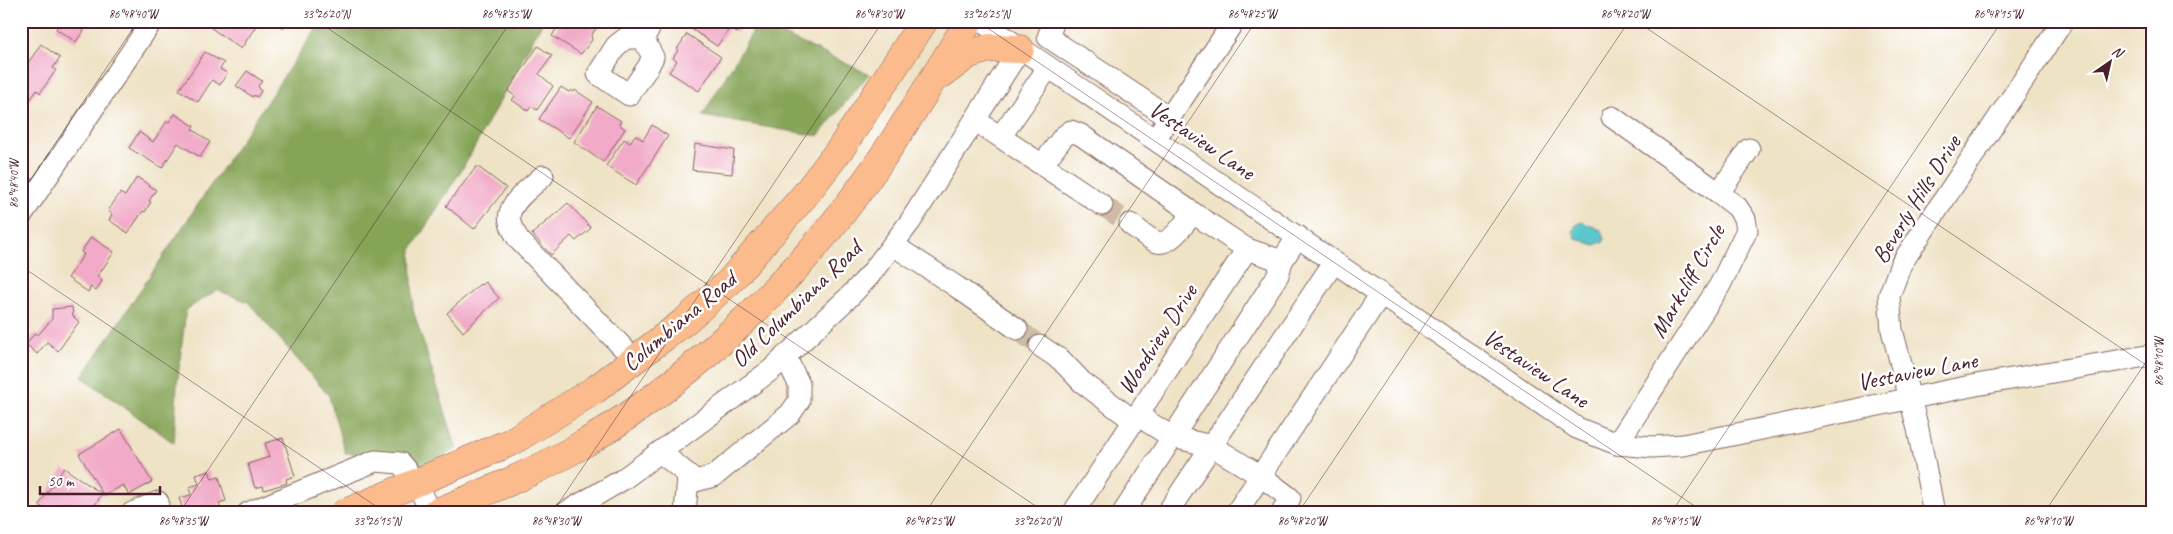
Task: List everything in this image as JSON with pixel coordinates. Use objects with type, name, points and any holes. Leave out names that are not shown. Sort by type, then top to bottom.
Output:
[{"type":"main road","name":"Columbiana Road","points":[[345,513],[511,442],[596,389],[635,360],[730,281],[777,229],[841,148],[924,21]]},
{"type":"main road","name":"Columbiana Road","points":[[435,513],[528,473],[572,450],[620,420],[659,392],[716,344],[794,269],[844,210],[873,171],[969,21]]},
{"type":"main road","points":[[931,83],[969,54],[990,48],[1034,59]]},
{"type":"main road","points":[[841,148],[873,171]]},
{"type":"main road","points":[[635,360],[659,392]]},
{"type":"street","points":[[21,216],[152,21]]},
{"type":"street","name":"Vestaview Lane","points":[[982,21],[1034,59],[1298,236],[1577,428],[1616,444],[1652,447],[1683,445],[1976,385],[2152,355]]},
{"type":"street","points":[[1155,140],[1234,21]]},
{"type":"street","name":"Beverly Hills Drive","points":[[1934,513],[1918,429],[1892,330],[1888,296],[1901,264],[2063,21]]},
{"type":"street","points":[[1001,136],[1034,59],[1051,29],[1107,76],[1170,118]]},
{"type":"street","name":"Old Columbiana Road","points":[[574,511],[622,480],[771,370],[863,283],[910,222],[975,120],[1034,59]]},
{"type":"street","points":[[1093,98],[1107,76]]},
{"type":"street","points":[[1612,117],[1719,192]]},
{"type":"street","points":[[975,120],[1102,205]]},
{"type":"street","points":[[1043,164],[1063,137],[1071,131],[1081,135],[1247,249],[1280,268]]},
{"type":"street","name":"Markcliff Circle","points":[[1616,444],[1720,285],[1747,230],[1745,220],[1737,207],[1719,192],[1749,149]]},
{"type":"street","points":[[543,176],[511,209],[509,221],[518,240],[635,360]]},
{"type":"street","points":[[1130,224],[1157,242],[1165,241],[1173,236],[1193,212]]},
{"type":"street","points":[[1122,513],[1280,268],[1298,236]]},
{"type":"street","points":[[893,245],[1017,329]]},
{"type":"street","name":"Woodview Drive","points":[[1073,513],[1247,249]]},
{"type":"street","points":[[1167,513],[1334,262]]},
{"type":"street","points":[[1236,513],[1381,294]]},
{"type":"street","points":[[1040,346],[1060,360],[1082,382],[1135,418],[1172,437],[1212,446],[1260,476],[1290,498],[1282,513]]},
{"type":"street","points":[[660,452],[688,477],[696,481],[714,476],[790,414],[799,401],[799,384],[785,356]]},
{"type":"street","points":[[248,513],[375,461],[400,464],[417,483],[431,513]]},
{"type":"street","points":[[685,513],[688,477]]},
{"type":"street","points":[[132,513],[158,502]]},
{"type":"green space","points":[[321,21],[543,21],[467,161],[411,250],[413,310],[457,449],[417,469],[364,455],[345,453],[329,396],[248,302],[217,290],[186,310],[177,385],[174,443],[82,377]]},
{"type":"green space","points":[[758,23],[869,74],[818,136],[702,116]]},
{"type":"water","points":[[1582,222],[1601,230],[1605,238],[1603,243],[1595,245],[1576,238],[1573,231],[1576,225]]},
{"type":"building","points":[[60,21],[90,21],[76,42],[56,29]]},
{"type":"building","points":[[216,21],[248,21],[256,26],[241,49],[211,28]]},
{"type":"building","points":[[266,21],[288,21],[283,28],[275,22],[273,25]]},
{"type":"building","points":[[561,21],[606,22],[599,24],[591,36],[592,40],[581,54],[552,36]]},
{"type":"building","points":[[686,21],[745,21],[737,33],[730,28],[717,46],[684,24]]},
{"type":"building","points":[[687,34],[721,57],[699,91],[669,72],[677,61],[673,58],[677,49]]},
{"type":"building","points":[[41,44],[60,58],[53,68],[56,70],[40,93],[37,90],[28,103],[21,99],[21,73]]},
{"type":"building","points":[[538,46],[552,56],[539,74],[553,86],[537,110],[531,106],[528,111],[512,100],[515,96],[508,91]]},
{"type":"building","points":[[205,52],[224,63],[220,69],[227,73],[220,85],[212,80],[198,102],[179,90]]},
{"type":"building","points":[[247,71],[262,81],[258,86],[261,91],[257,97],[254,95],[253,97],[236,86]]},
{"type":"building","points":[[561,87],[569,92],[571,90],[574,92],[575,90],[593,102],[569,138],[539,119]]},
{"type":"building","points":[[597,106],[621,121],[619,124],[625,129],[603,162],[574,142]]},
{"type":"building","points":[[175,114],[194,126],[192,129],[210,142],[200,157],[178,143],[162,168],[129,148],[139,132],[153,142],[167,121],[169,122]]},
{"type":"building","points":[[652,125],[668,136],[636,185],[606,166],[624,139],[630,143],[635,135],[643,140]]},
{"type":"building","points":[[695,144],[734,150],[732,174],[692,170]]},
{"type":"building","points":[[477,166],[506,188],[474,229],[446,206]]},
{"type":"building","points":[[137,177],[156,190],[145,212],[143,211],[128,233],[109,220],[112,214],[108,211],[120,193],[125,196]]},
{"type":"building","points":[[568,203],[591,228],[576,241],[571,236],[551,255],[532,234]]},
{"type":"building","points":[[91,237],[114,252],[97,277],[102,281],[96,291],[91,287],[88,292],[68,278],[84,254],[81,252]]},
{"type":"building","points":[[485,282],[499,298],[463,332],[447,313],[480,284]]},
{"type":"building","points":[[72,307],[73,316],[79,322],[58,351],[47,342],[37,354],[26,344],[35,333],[38,335],[52,319],[52,309]]},
{"type":"building","points":[[121,429],[152,482],[129,495],[123,485],[104,496],[79,454]]},
{"type":"building","points":[[283,438],[295,476],[286,479],[287,483],[264,490],[263,486],[255,488],[248,464],[269,457],[265,443]]},
{"type":"building","points":[[64,468],[102,494],[90,513],[49,513],[39,505]]},
{"type":"building","points":[[209,471],[212,479],[219,477],[226,501],[219,503],[221,510],[203,513],[202,508],[184,513],[179,498],[191,495],[189,487],[199,484],[196,475]]},
{"type":"tunnel","points":[[1102,205],[1130,224]]},
{"type":"tunnel","points":[[1017,329],[1040,346]]}]
